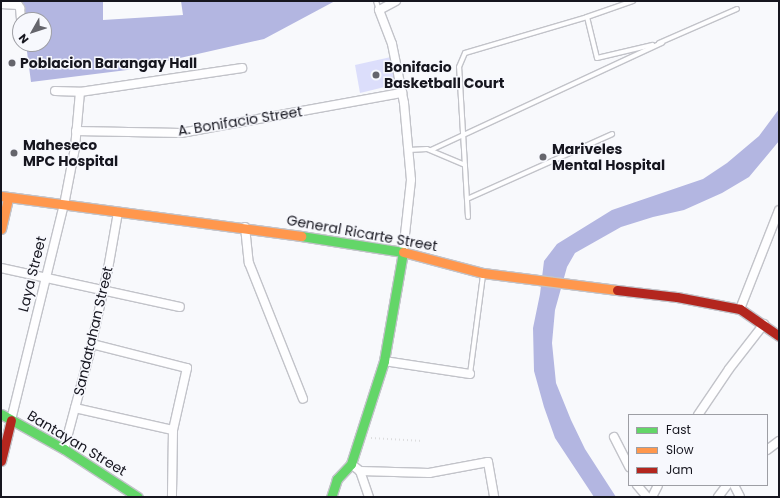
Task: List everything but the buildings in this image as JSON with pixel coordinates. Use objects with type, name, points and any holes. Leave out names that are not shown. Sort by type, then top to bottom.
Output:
[{"type":"main road","name":"General Ricarte Street","points":[[5,197],[245,227],[403,252],[483,273],[677,297],[740,309],[764,324],[779,336]]},
{"type":"main road","points":[[1,229],[5,197]]},
{"type":"main road","points":[[331,497],[337,479],[351,464],[361,437],[384,362],[403,252]]},
{"type":"main road","name":"Bantayan Street","points":[[1,414],[64,449],[138,497]]},
{"type":"main road","name":"Laya Street","points":[[1,461],[11,420]]},
{"type":"street","points":[[396,1],[379,10],[392,44],[402,93],[409,150],[411,180],[403,252]]},
{"type":"street","points":[[1,4],[18,5],[20,12]]},
{"type":"street","points":[[55,91],[80,92],[242,68]]},
{"type":"street","name":"Laya Street","points":[[11,420],[64,205],[76,132],[80,92]]},
{"type":"street","name":"A. Bonifacio Street","points":[[76,132],[181,133],[402,93]]},
{"type":"street","points":[[740,309],[779,210]]},
{"type":"street","name":"Sandatahan Street","points":[[64,449],[92,344],[118,212]]},
{"type":"street","points":[[245,227],[249,263],[303,400]]},
{"type":"street","points":[[1,268],[180,307]]},
{"type":"street","points":[[699,414],[729,369],[764,324]]},
{"type":"street","points":[[92,344],[187,368],[173,430],[172,497]]},
{"type":"street","points":[[384,362],[470,374]]},
{"type":"street","points":[[75,408],[173,430]]},
{"type":"street","points":[[614,437],[628,465]]},
{"type":"street","points":[[768,449],[779,441]]},
{"type":"street","points":[[360,472],[429,473],[488,462],[494,497]]},
{"type":"street","points":[[351,464],[360,472],[369,497]]},
{"type":"street","points":[[638,486],[647,497]]},
{"type":"street","points":[[652,497],[658,486]]},
{"type":"street","points":[[718,497],[726,486]]},
{"type":"street","points":[[734,486],[740,497]]},
{"type":"lane","points":[[376,1],[379,10]]},
{"type":"lane","points":[[468,217],[459,67],[465,53],[587,17],[634,1]]},
{"type":"lane","points":[[409,150],[431,150],[464,136],[662,42],[737,9]]},
{"type":"lane","points":[[587,17],[597,58],[662,42]]},
{"type":"lane","points":[[467,199],[612,134]]},
{"type":"lane","points":[[431,150],[465,165]]},
{"type":"lane","points":[[470,374],[483,273]]},
{"type":"path","points":[[361,437],[423,441]]},
{"type":"shaded area","points":[[21,1],[335,1],[264,39],[127,70],[31,82],[27,52],[52,52],[52,12],[23,12]]},
{"type":"shaded area","name":"Bonifacio Basketball Court","points":[[391,57],[397,84],[360,93],[355,65]]},
{"type":"shaded area","points":[[779,109],[779,141],[749,177],[722,193],[684,210],[653,217],[621,227],[575,253],[567,267],[555,310],[552,343],[556,383],[585,449],[616,497],[594,497],[555,438],[544,407],[534,371],[533,328],[540,294],[544,261],[557,244],[612,210],[703,179],[727,163],[759,136]]},
{"type":"pier","points":[[21,1],[181,1],[183,15],[103,20],[103,2]]},
{"type":"traffic: fast","points":[[301,236],[403,252],[384,361],[351,464],[337,479],[331,497]]},
{"type":"traffic: fast","points":[[1,414],[64,449],[138,497]]},
{"type":"traffic: slow","points":[[1,196],[301,236]]},
{"type":"traffic: slow","points":[[1,229],[8,198]]},
{"type":"traffic: slow","points":[[403,252],[483,273],[617,290]]},
{"type":"traffic: jam","points":[[617,290],[677,297],[740,309],[779,336]]},
{"type":"traffic: jam","points":[[1,461],[11,420]]},
{"type":"place","name":"Poblacion Barangay Hall","points":[[12,63]]},
{"type":"place","name":"Bonifacio Basketball Court","points":[[376,75]]},
{"type":"place","name":"Maheseco MPC Hospital","points":[[14,153]]},
{"type":"place","name":"Mariveles Mental Hospital","points":[[543,157]]}]
